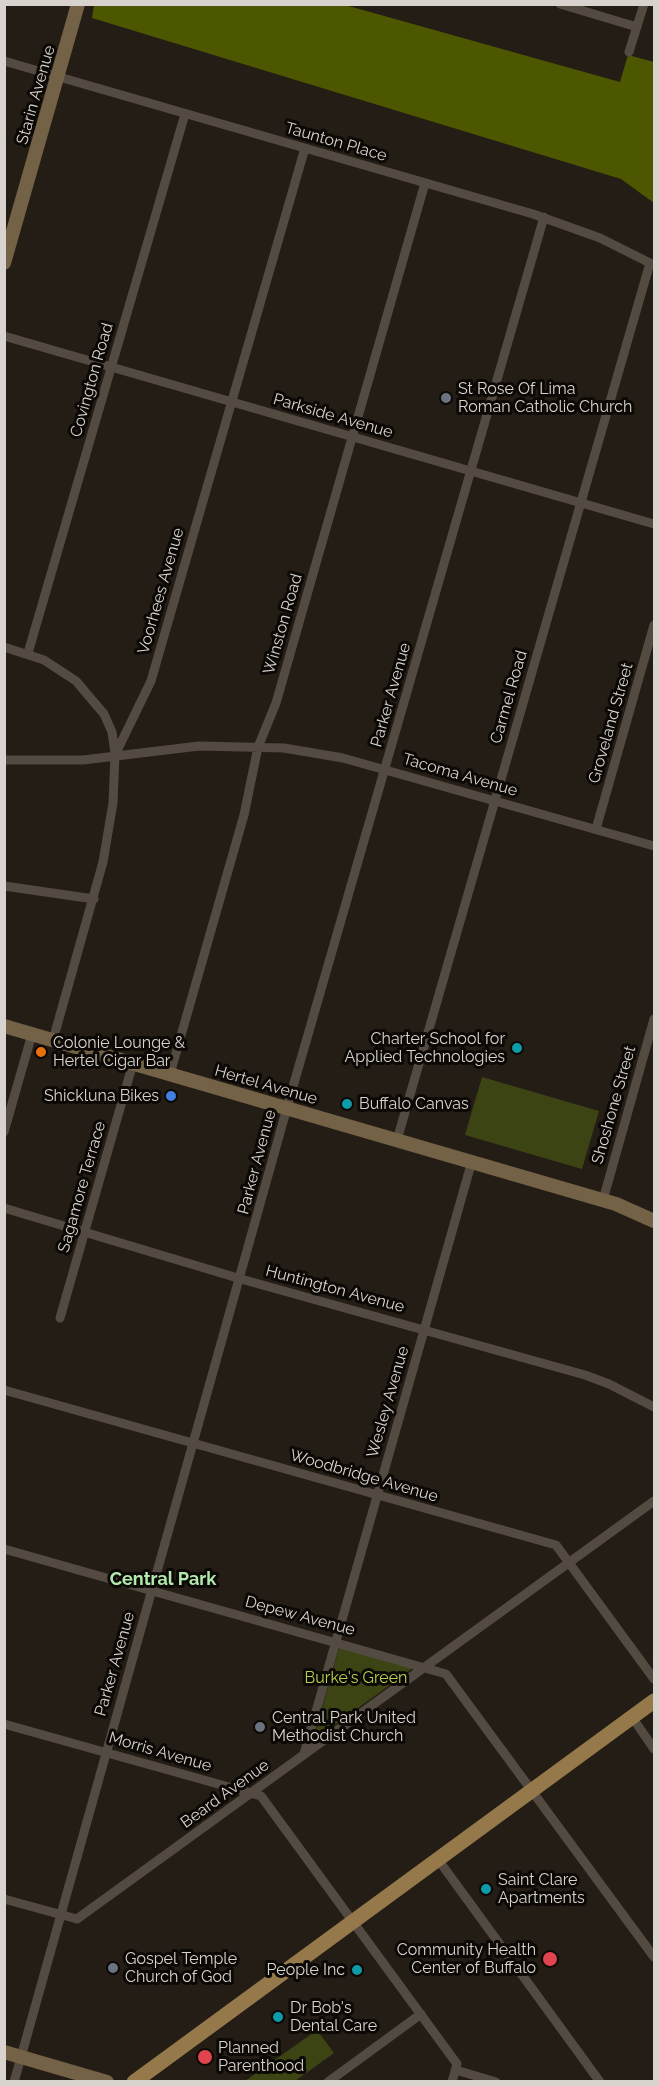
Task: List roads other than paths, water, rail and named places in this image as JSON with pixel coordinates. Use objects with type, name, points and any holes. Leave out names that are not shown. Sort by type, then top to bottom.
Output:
[{"type":"main road","points":[[134,2082],[654,1701]]},
{"type":"street","name":"Starin Avenue","points":[[4,263],[78,4]]},
{"type":"street","points":[[560,4],[637,27]]},
{"type":"street","points":[[629,51],[643,5],[654,10]]},
{"type":"street","name":"Taunton Place","points":[[4,61],[544,217],[595,235],[652,264]]},
{"type":"street","name":"Covington Road","points":[[28,654],[185,114]]},
{"type":"street","name":"Voorhees Avenue","points":[[53,1040],[94,899],[112,811],[115,755],[151,681],[305,148]]},
{"type":"street","name":"Winston Road","points":[[170,1074],[244,815],[258,747],[276,703],[425,183]]},
{"type":"street","name":"Parker Avenue","points":[[14,2082],[241,1279],[287,1108],[544,217]]},
{"type":"street","name":"Carmel Road","points":[[397,1140],[652,264]]},
{"type":"street","name":"Parkside Avenue","points":[[4,336],[654,524]]},
{"type":"street","name":"Groveland Street","points":[[596,829],[654,625]]},
{"type":"street","points":[[4,647],[28,654],[59,668],[89,693],[112,732],[115,755]]},
{"type":"street","name":"Tacoma Avenue","points":[[4,760],[76,760],[199,746],[258,747],[324,754],[654,846]]},
{"type":"street","points":[[4,886],[94,899]]},
{"type":"street","name":"Shoshone Street","points":[[603,1200],[654,1018]]},
{"type":"street","name":"Hertel Avenue","points":[[4,1026],[603,1200],[635,1211],[654,1221]]},
{"type":"street","points":[[4,1132],[32,1034]]},
{"type":"street","name":"Sagamore Terrace","points":[[60,1318],[133,1063]]},
{"type":"street","name":"Wesley Avenue","points":[[304,1754],[471,1161]]},
{"type":"street","name":"Huntington Avenue","points":[[4,1208],[241,1279],[593,1378],[633,1395],[654,1407]]},
{"type":"street","name":"Woodbridge Avenue","points":[[4,1390],[556,1545],[654,1679]]},
{"type":"street","name":"Beard Avenue","points":[[4,1899],[77,1919],[654,1501]]},
{"type":"street","name":"Depew Avenue","points":[[4,1550],[425,1666],[450,1677],[654,1957]]},
{"type":"street","points":[[632,1717],[654,1749]]},
{"type":"street","name":"Morris Avenue","points":[[4,1724],[261,1796],[457,2064],[456,2070]]},
{"type":"street","points":[[437,1858],[600,2082]]},
{"type":"street","points":[[328,2082],[421,2014]]},
{"type":"street","points":[[4,2052],[107,2082]]},
{"type":"street","points":[[452,2082],[456,2070],[496,2082]]},
{"type":"place","name":"St Rose Of Lima Roman Catholic Church","points":[[446,398]]},
{"type":"place","name":"Charter School for Applied Technologies","points":[[517,1048]]},
{"type":"place","name":"Colonie Lounge & Hertel Cigar Bar","points":[[41,1052]]},
{"type":"place","name":"Shickluna Bikes","points":[[171,1096]]},
{"type":"place","name":"Buffalo Canvas","points":[[347,1104]]},
{"type":"place","name":"Central Park United Methodist Church","points":[[260,1727]]},
{"type":"place","name":"Saint Clare Apartments","points":[[486,1889]]},
{"type":"place","name":"Community Health Center of Buffalo","points":[[550,1959]]},
{"type":"place","name":"Gospel Temple Church of God","points":[[113,1968]]},
{"type":"place","name":"People Inc","points":[[357,1970]]},
{"type":"place","name":"Dr Bob's Dental Care","points":[[278,2017]]},
{"type":"place","name":"Planned Parenthood","points":[[205,2057]]},
{"type":"district","name":"Central Park","points":[[163,1580]]},
{"type":"park label","name":"Burke's Green","points":[[356,1678]]}]
